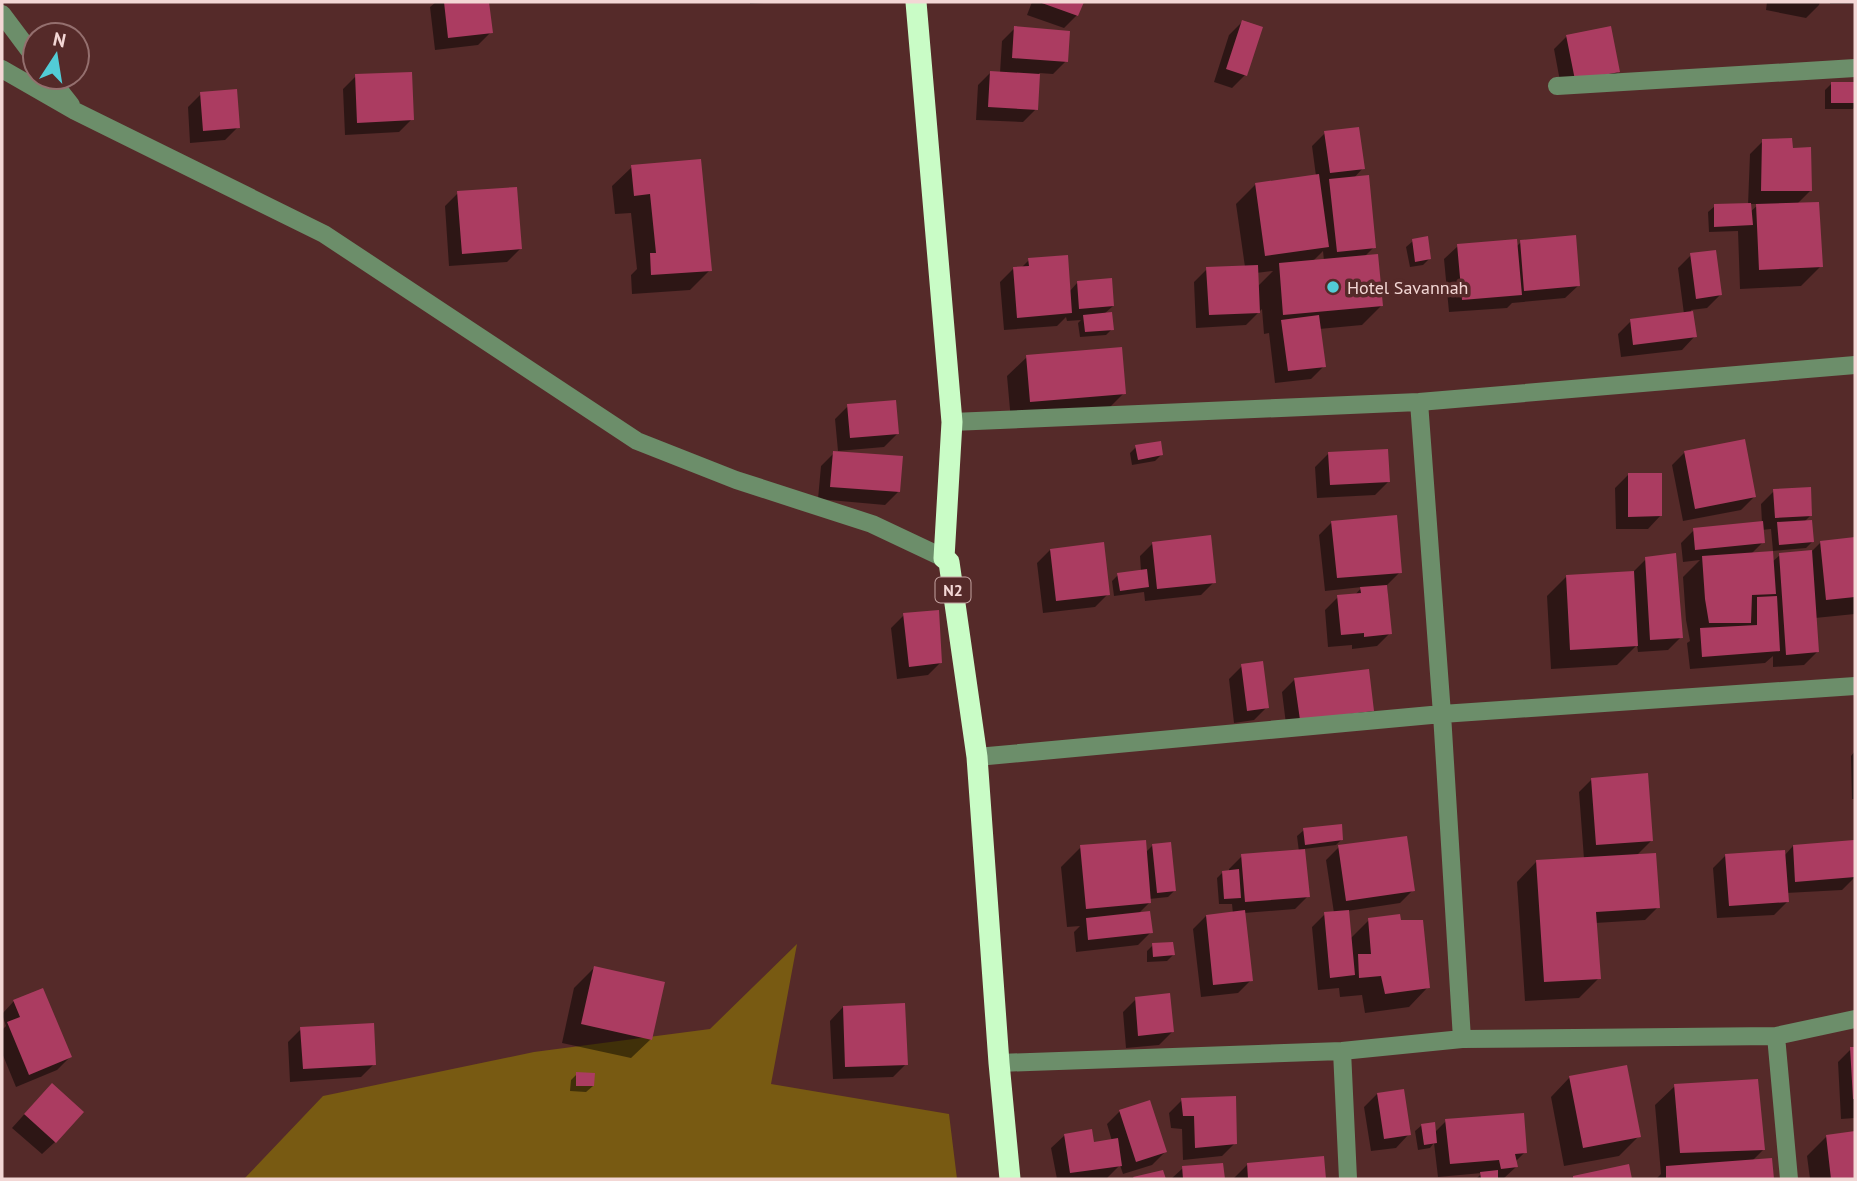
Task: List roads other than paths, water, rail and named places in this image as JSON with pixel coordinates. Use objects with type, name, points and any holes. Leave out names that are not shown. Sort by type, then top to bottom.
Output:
[{"type":"highway","name":"N2","points":[[916,2],[953,422],[944,558],[950,562],[976,757],[1010,1179]]},
{"type":"street","points":[[2,15],[21,40]]},
{"type":"street","points":[[1557,86],[1855,68]]},
{"type":"street","points":[[2,69],[75,111],[324,234],[637,440],[736,480],[872,524],[944,558]]},
{"type":"street","points":[[60,91],[75,111]]},
{"type":"street","points":[[953,422],[1419,402],[1855,365]]},
{"type":"street","points":[[1419,402],[1462,1038]]},
{"type":"street","points":[[976,757],[1442,713],[1855,686]]},
{"type":"street","points":[[999,1063],[1342,1051],[1462,1038],[1776,1036],[1855,1018]]},
{"type":"street","points":[[1776,1036],[1789,1179]]},
{"type":"street","points":[[1342,1051],[1348,1179]]},
{"type":"place","name":"Hotel Savannah","points":[[1333,287]]}]
